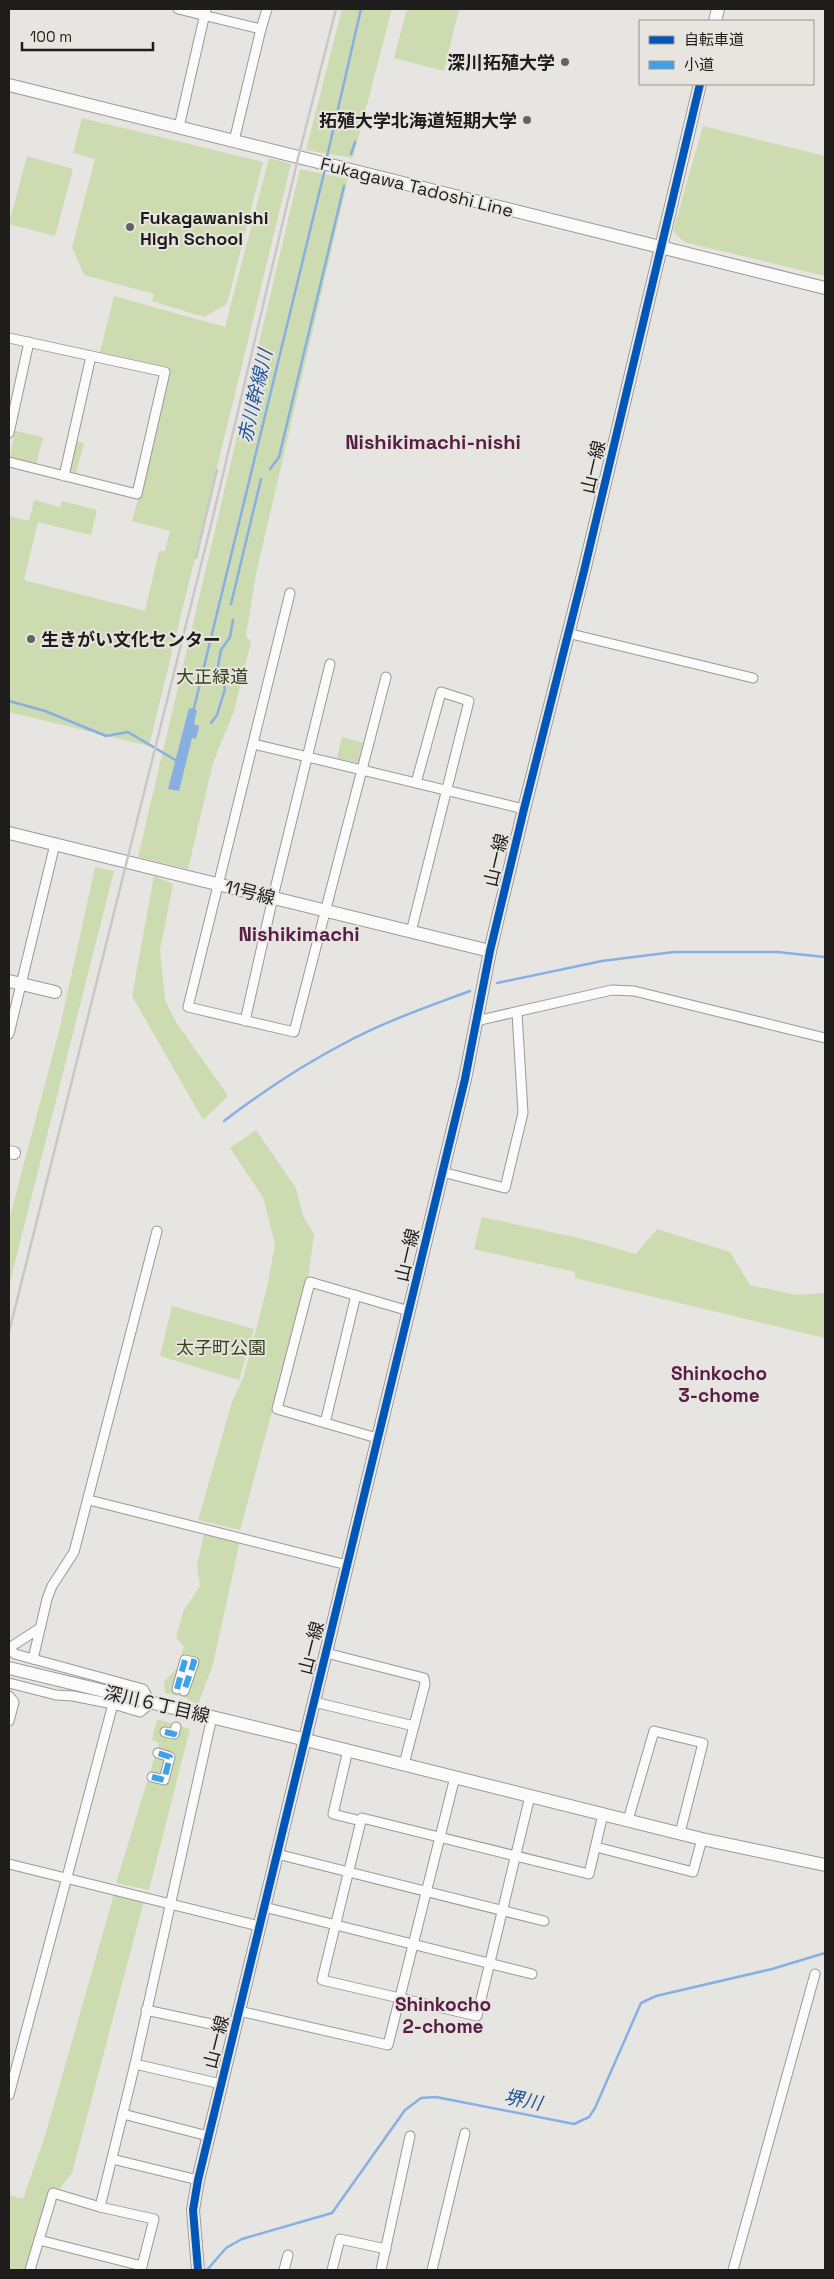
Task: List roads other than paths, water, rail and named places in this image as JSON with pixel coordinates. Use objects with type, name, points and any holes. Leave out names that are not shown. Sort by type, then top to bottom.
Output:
[{"type":"street","points":[[178,9],[205,12],[261,30]]},
{"type":"street","points":[[234,141],[267,9]]},
{"type":"street","points":[[179,127],[205,12]]},
{"type":"street","name":"Fukagawa Tadoshi Line","points":[[9,84],[825,288]]},
{"type":"street","name":"山一線","points":[[198,2270],[193,2210],[208,2136],[465,1079],[490,951],[700,85]]},
{"type":"street","points":[[9,338],[165,372],[137,494],[9,462]]},
{"type":"street","points":[[9,434],[30,342]]},
{"type":"street","points":[[64,476],[91,356]]},
{"type":"street","points":[[290,593],[188,1007],[294,1032],[386,677]]},
{"type":"street","points":[[568,633],[753,678]]},
{"type":"street","points":[[245,1021],[272,897],[330,664]]},
{"type":"street","points":[[411,932],[445,790],[469,701],[441,692],[416,783]]},
{"type":"street","points":[[254,744],[524,809]]},
{"type":"street","name":"11号線","points":[[9,833],[490,951]]},
{"type":"street","points":[[9,1034],[15,982],[55,844]]},
{"type":"street","points":[[15,982],[55,992]]},
{"type":"street","points":[[476,1021],[612,990],[634,991],[825,1038]]},
{"type":"street","points":[[442,1172],[505,1188],[523,1113],[517,1013]]},
{"type":"street","points":[[33,1658],[52,1586],[74,1552],[157,1232]]},
{"type":"street","points":[[378,1438],[277,1409],[310,1282],[408,1311]]},
{"type":"street","points":[[324,1423],[356,1295]]},
{"type":"street","points":[[89,1500],[346,1565]]},
{"type":"street","points":[[9,1683],[56,1695],[73,1696],[114,1704],[140,1712],[151,1703],[143,1689],[15,1654],[9,1648],[40,1628]]},
{"type":"street","points":[[326,1653],[424,1678],[425,1684],[404,1764]]},
{"type":"street","name":"深川６丁目線","points":[[9,1668],[304,1739],[702,1839],[825,1864]]},
{"type":"street","points":[[9,1696],[14,1702],[9,1721]]},
{"type":"street","points":[[314,1702],[414,1726]]},
{"type":"street","points":[[9,2095],[12,2071],[68,1878],[114,1704]]},
{"type":"street","points":[[100,2206],[135,2064],[169,1903],[212,1717]]},
{"type":"street","points":[[165,1732],[174,1734],[176,1727]]},
{"type":"street","points":[[628,1820],[654,1731],[704,1744],[680,1833]]},
{"type":"street","points":[[348,1750],[333,1814],[361,1821]]},
{"type":"street","points":[[152,1777],[164,1780],[170,1757],[158,1753]]},
{"type":"street","points":[[239,2011],[388,2045],[455,1777]]},
{"type":"street","points":[[530,1796],[516,1854],[488,1963],[477,2016],[322,1980],[362,1818],[516,1854],[589,1874],[603,1814]]},
{"type":"street","points":[[596,1847],[693,1872],[702,1839]]},
{"type":"street","points":[[277,1854],[502,1909],[544,1922]]},
{"type":"street","points":[[9,1864],[259,1926]]},
{"type":"street","points":[[264,1907],[532,1974]]},
{"type":"street","points":[[733,2270],[815,1974]]},
{"type":"street","points":[[146,2010],[234,2030]]},
{"type":"street","points":[[135,2064],[220,2084]]},
{"type":"street","points":[[123,2114],[208,2136]]},
{"type":"street","points":[[432,2270],[465,2133]]},
{"type":"street","points":[[381,2270],[410,2136]]},
{"type":"street","points":[[112,2159],[198,2180]]},
{"type":"street","points":[[30,2270],[53,2193],[154,2219],[142,2268],[39,2240]]},
{"type":"street","points":[[332,2270],[340,2239],[386,2249]]},
{"type":"street","points":[[284,2270],[288,2255]]},
{"type":"water","points":[[189,708],[197,710],[194,724],[199,726],[196,739],[192,738],[179,791],[168,789]]},
{"type":"waterway","name":"赤川幹線川","points":[[326,161],[361,9]]},
{"type":"waterway","points":[[351,154],[355,142]]},
{"type":"waterway","name":"赤川幹線川","points":[[193,712],[325,169]]},
{"type":"waterway","points":[[270,469],[279,457],[344,186]]},
{"type":"waterway","points":[[231,604],[261,479]]},
{"type":"waterway","points":[[211,723],[217,715],[225,689],[218,666],[221,650],[230,637],[233,620]]},
{"type":"waterway","points":[[9,701],[45,711],[106,736],[128,732],[177,761]]},
{"type":"waterway","points":[[497,983],[602,961],[674,952],[777,952],[825,957]]},
{"type":"waterway","points":[[224,1121],[282,1080],[358,1036],[421,1009],[470,991]]},
{"type":"waterway","name":"堺川","points":[[207,2270],[226,2248],[242,2239],[332,2213],[405,2110],[421,2098],[436,2097],[574,2124],[589,2117],[595,2108],[641,2003],[656,1996],[772,1969],[825,1953]]},
{"type":"railway","points":[[9,1332],[211,525],[298,158],[336,9]]},
{"type":"railway","points":[[196,558],[217,470]]},
{"type":"place","name":"深川拓殖大学","points":[[565,62]]},
{"type":"place","name":"拓殖大学北海道短期大学","points":[[527,120]]},
{"type":"place","name":"Fukagawanishi High School","points":[[130,227]]},
{"type":"place","name":"生きがい文化センター","points":[[31,639]]},
{"type":"district","name":"Nishikimachi-nishi","points":[[433,442]]},
{"type":"district","name":"Nishikimachi","points":[[299,934]]},
{"type":"district","name":"Shinkocho 3-chome","points":[[719,1384]]},
{"type":"district","name":"Shinkocho 2-chome","points":[[443,2015]]},
{"type":"park label","name":"大正緑道","points":[[212,676]]},
{"type":"park label","name":"太子町公園","points":[[221,1347]]}]
